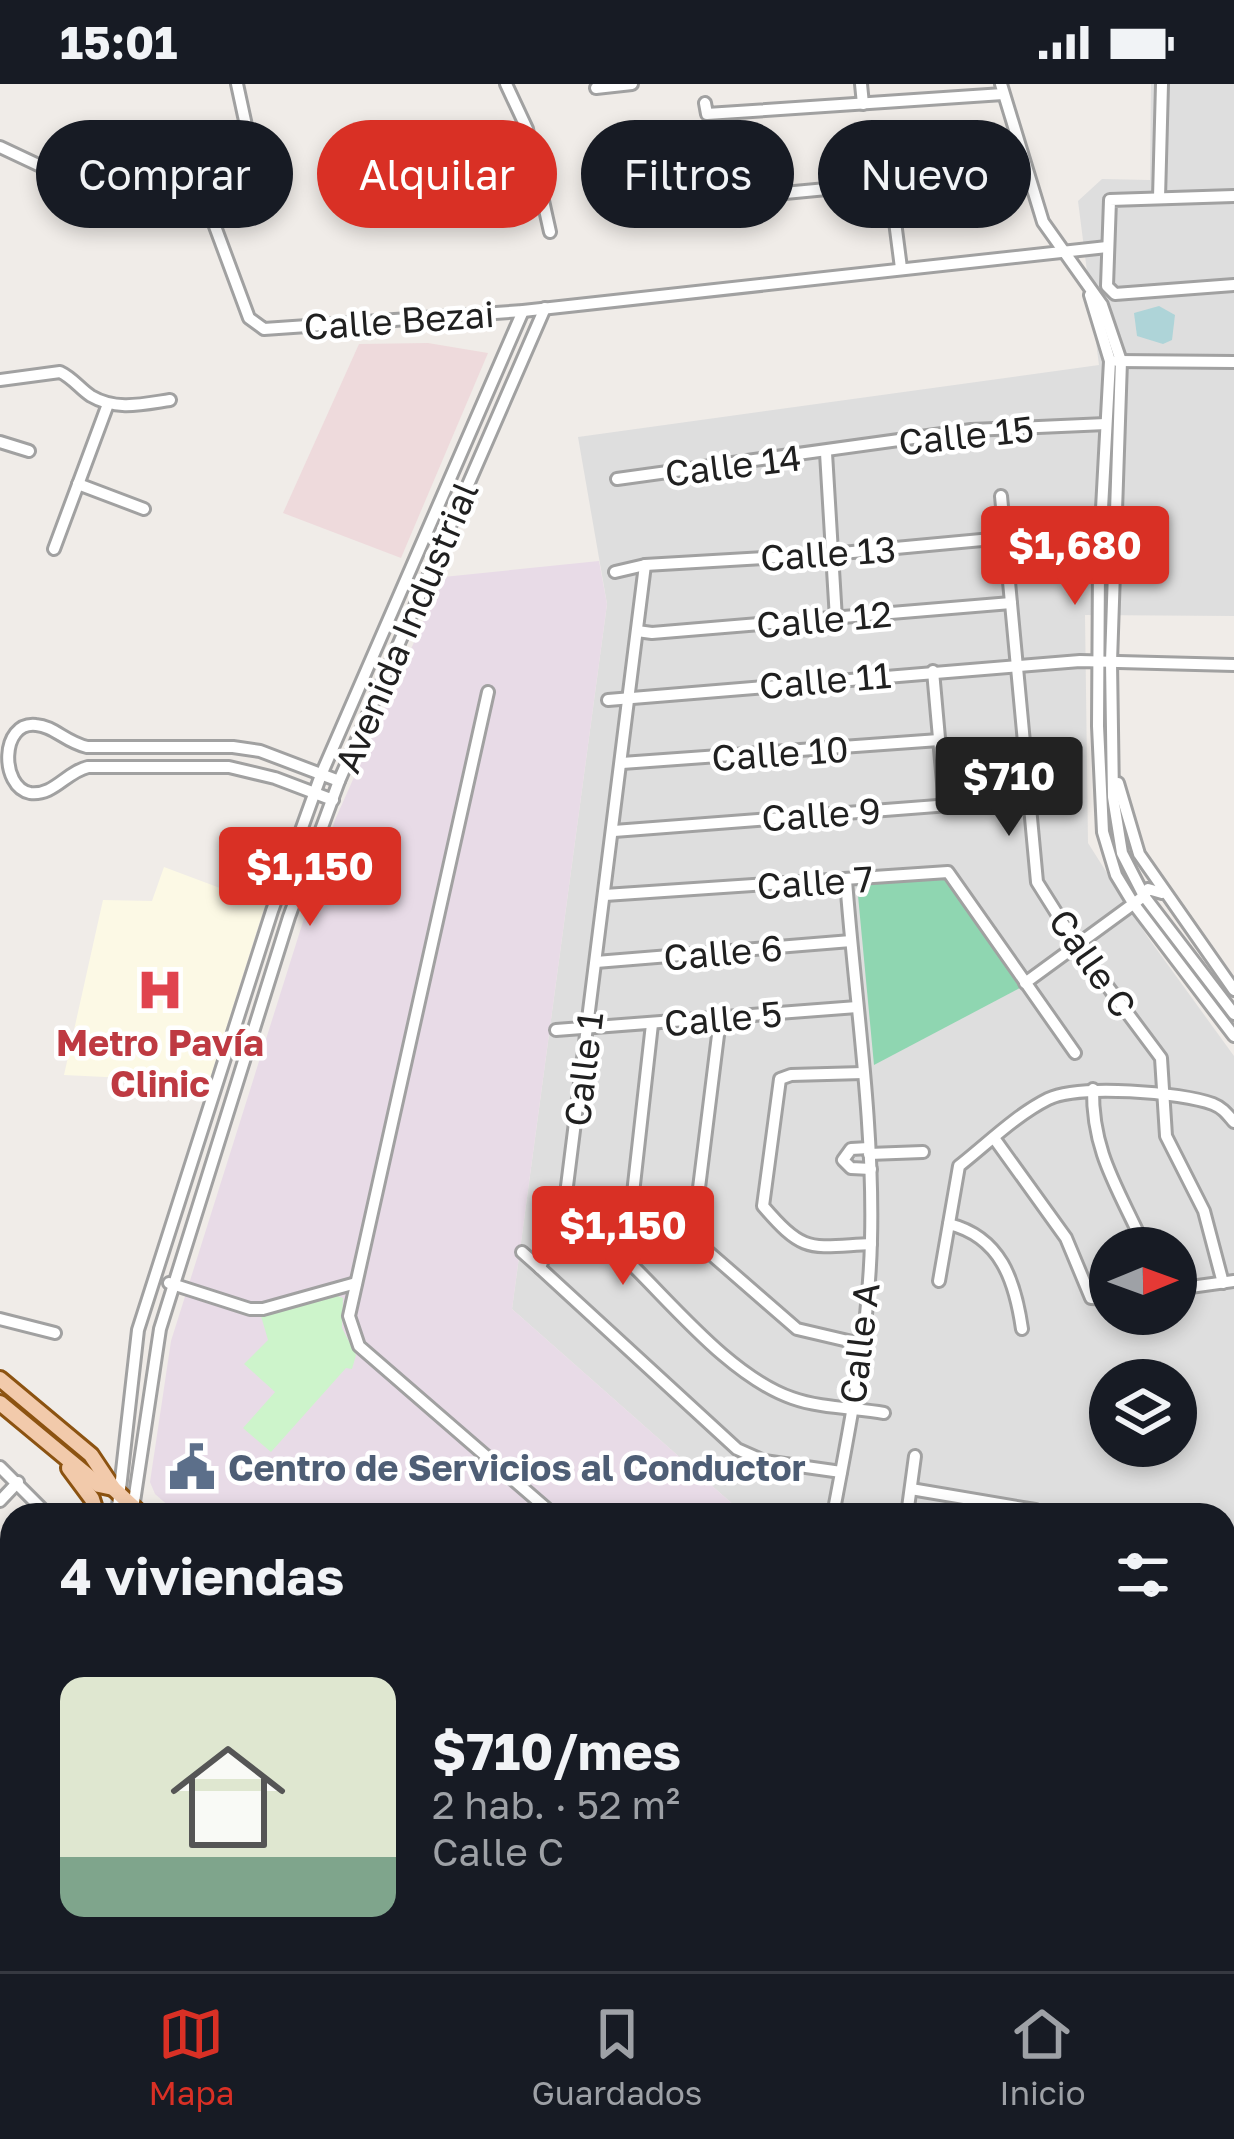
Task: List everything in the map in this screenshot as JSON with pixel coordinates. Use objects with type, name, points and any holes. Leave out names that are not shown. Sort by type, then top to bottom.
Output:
[{"type":"main road","points":[[0,1379],[91,1455],[127,1503]]},
{"type":"main road","points":[[0,1402],[99,1485],[116,1491]]},
{"type":"main road","points":[[36,1434],[68,1466],[93,1503]]},
{"type":"street","points":[[237,84],[245,120]]},
{"type":"street","points":[[506,84],[527,129],[550,232]]},
{"type":"street","points":[[596,88],[632,84]]},
{"type":"street","points":[[861,84],[863,104]]},
{"type":"street","points":[[1159,198],[1162,84]]},
{"type":"street","points":[[705,104],[707,114],[1002,89],[1043,222],[1089,292],[1115,361],[1103,832],[1116,874],[1234,1014]]},
{"type":"street","name":"Calle Bezai","points":[[0,147],[117,202],[213,221],[249,318],[264,329],[523,311]]},
{"type":"street","points":[[794,193],[890,183],[901,268]]},
{"type":"street","points":[[1234,196],[1110,200],[1107,286],[1115,294],[1234,285]]},
{"type":"street","points":[[523,311],[1107,247]]},
{"type":"street","name":"Avenida Industrial","points":[[136,1503],[154,1352],[290,917],[339,782],[545,308]]},
{"type":"street","name":"Avenida Industrial","points":[[116,1503],[138,1330],[272,911],[321,775],[405,574],[523,311]]},
{"type":"street","points":[[502,355],[519,363]]},
{"type":"street","points":[[1115,361],[1234,362]]},
{"type":"street","points":[[1115,361],[1100,529],[1116,826],[1139,900],[1234,1036]]},
{"type":"street","points":[[0,380],[60,373],[108,404],[170,400]]},
{"type":"street","points":[[54,549],[108,404]]},
{"type":"street","name":"Calle 15","points":[[826,453],[971,430],[1106,424]]},
{"type":"street","points":[[0,442],[29,451]]},
{"type":"street","name":"Calle 14","points":[[617,479],[826,453],[836,619]]},
{"type":"street","points":[[79,484],[144,509]]},
{"type":"street","name":"Calle C","points":[[1001,496],[1037,882],[1076,944],[1162,1058],[1166,1136],[1204,1210],[1228,1282]]},
{"type":"street","name":"Calle 13","points":[[622,571],[645,565],[831,554],[1100,529]]},
{"type":"street","name":"Calle 1","points":[[540,1268],[566,1193],[645,565]]},
{"type":"street","points":[[405,574],[424,584]]},
{"type":"street","name":"Calle 12","points":[[637,631],[1011,603]]},
{"type":"street","name":"Calle 11","points":[[608,700],[1018,665],[1104,661],[1234,665]]},
{"type":"street","points":[[932,671],[945,805]]},
{"type":"street","points":[[488,692],[350,1316],[359,1346],[540,1503]]},
{"type":"street","points":[[333,800],[249,770],[206,765],[88,766],[75,770],[55,787],[29,793],[7,778],[1,753],[15,728],[32,724],[56,732],[68,743],[87,747],[260,751],[339,782]]},
{"type":"street","name":"Calle 10","points":[[622,763],[939,740]]},
{"type":"street","points":[[1113,769],[1139,854],[1234,990]]},
{"type":"street","name":"Calle 9","points":[[614,831],[1028,799]]},
{"type":"street","name":"Calle 7","points":[[605,895],[948,872],[1075,1053]]},
{"type":"street","name":"Calle A","points":[[835,1503],[861,1344],[871,1244],[871,1169],[846,880]]},
{"type":"street","points":[[1025,982],[1148,889],[1155,889],[1169,902]]},
{"type":"street","name":"Calle 6","points":[[596,962],[850,940]]},
{"type":"street","name":"Calle 5","points":[[556,1030],[856,1007]]},
{"type":"street","points":[[720,1019],[695,1220],[698,1238],[705,1250],[797,1329],[861,1344]]},
{"type":"street","points":[[652,1024],[629,1262],[763,1386],[797,1400],[884,1413]]},
{"type":"street","points":[[863,1073],[780,1079],[763,1206],[789,1237],[809,1247],[871,1244]]},
{"type":"street","points":[[1093,1089],[1093,1121],[1102,1160],[1135,1227]]},
{"type":"street","points":[[939,1281],[959,1166],[1050,1098],[1093,1089],[1165,1096],[1208,1102],[1222,1108],[1234,1122]]},
{"type":"street","points":[[994,1138],[1066,1238],[1089,1293]]},
{"type":"street","name":"Calle A","points":[[869,1151],[851,1149],[843,1160],[851,1168],[871,1169]]},
{"type":"street","points":[[869,1151],[923,1152]]},
{"type":"street","points":[[949,1224],[974,1231],[1001,1262],[1016,1288],[1022,1329]]},
{"type":"street","points":[[522,1252],[737,1449],[764,1462],[841,1472]]},
{"type":"street","points":[[154,1279],[250,1309],[356,1283]]},
{"type":"street","points":[[1197,1286],[1228,1282]]},
{"type":"street","points":[[0,1319],[55,1333]]},
{"type":"street","points":[[908,1503],[915,1456]]},
{"type":"street","points":[[0,1467],[37,1503]]},
{"type":"street","points":[[0,1502],[18,1482]]},
{"type":"street","points":[[910,1489],[999,1503]]},
{"type":"street","points":[[974,1498],[974,1503]]},
{"type":"shaded area","points":[[1151,84],[1234,84],[1234,616],[1085,615],[1088,843],[1147,936],[1234,1056],[1234,1503],[731,1503],[512,1309],[607,604],[578,437],[1099,365],[1078,201],[1102,179],[1150,180]]},
{"type":"shaded area","points":[[428,343],[488,353],[401,558],[283,513],[359,344]]},
{"type":"shaded area","points":[[599,561],[607,604],[512,1309],[731,1503],[165,1503],[150,1482],[171,1341],[335,820],[443,577]]},
{"type":"shaded area","name":"Metro Pavía Clinic","points":[[164,867],[265,905],[209,1082],[64,1075],[103,900],[152,901]]},
{"type":"green space","points":[[946,877],[1020,988],[874,1065],[857,885]]},
{"type":"green space","points":[[335,1295],[343,1298],[342,1328],[356,1355],[352,1369],[346,1368],[271,1452],[243,1428],[275,1392],[244,1364],[268,1340],[261,1316]]},
{"type":"water","points":[[1159,306],[1175,315],[1172,340],[1163,344],[1137,336],[1134,313]]},
{"type":"place","name":"Metro Pavía Clinic","points":[[160,990]]},
{"type":"place","name":"Centro de Servicios al Conductor","points":[[192,1467]]}]
